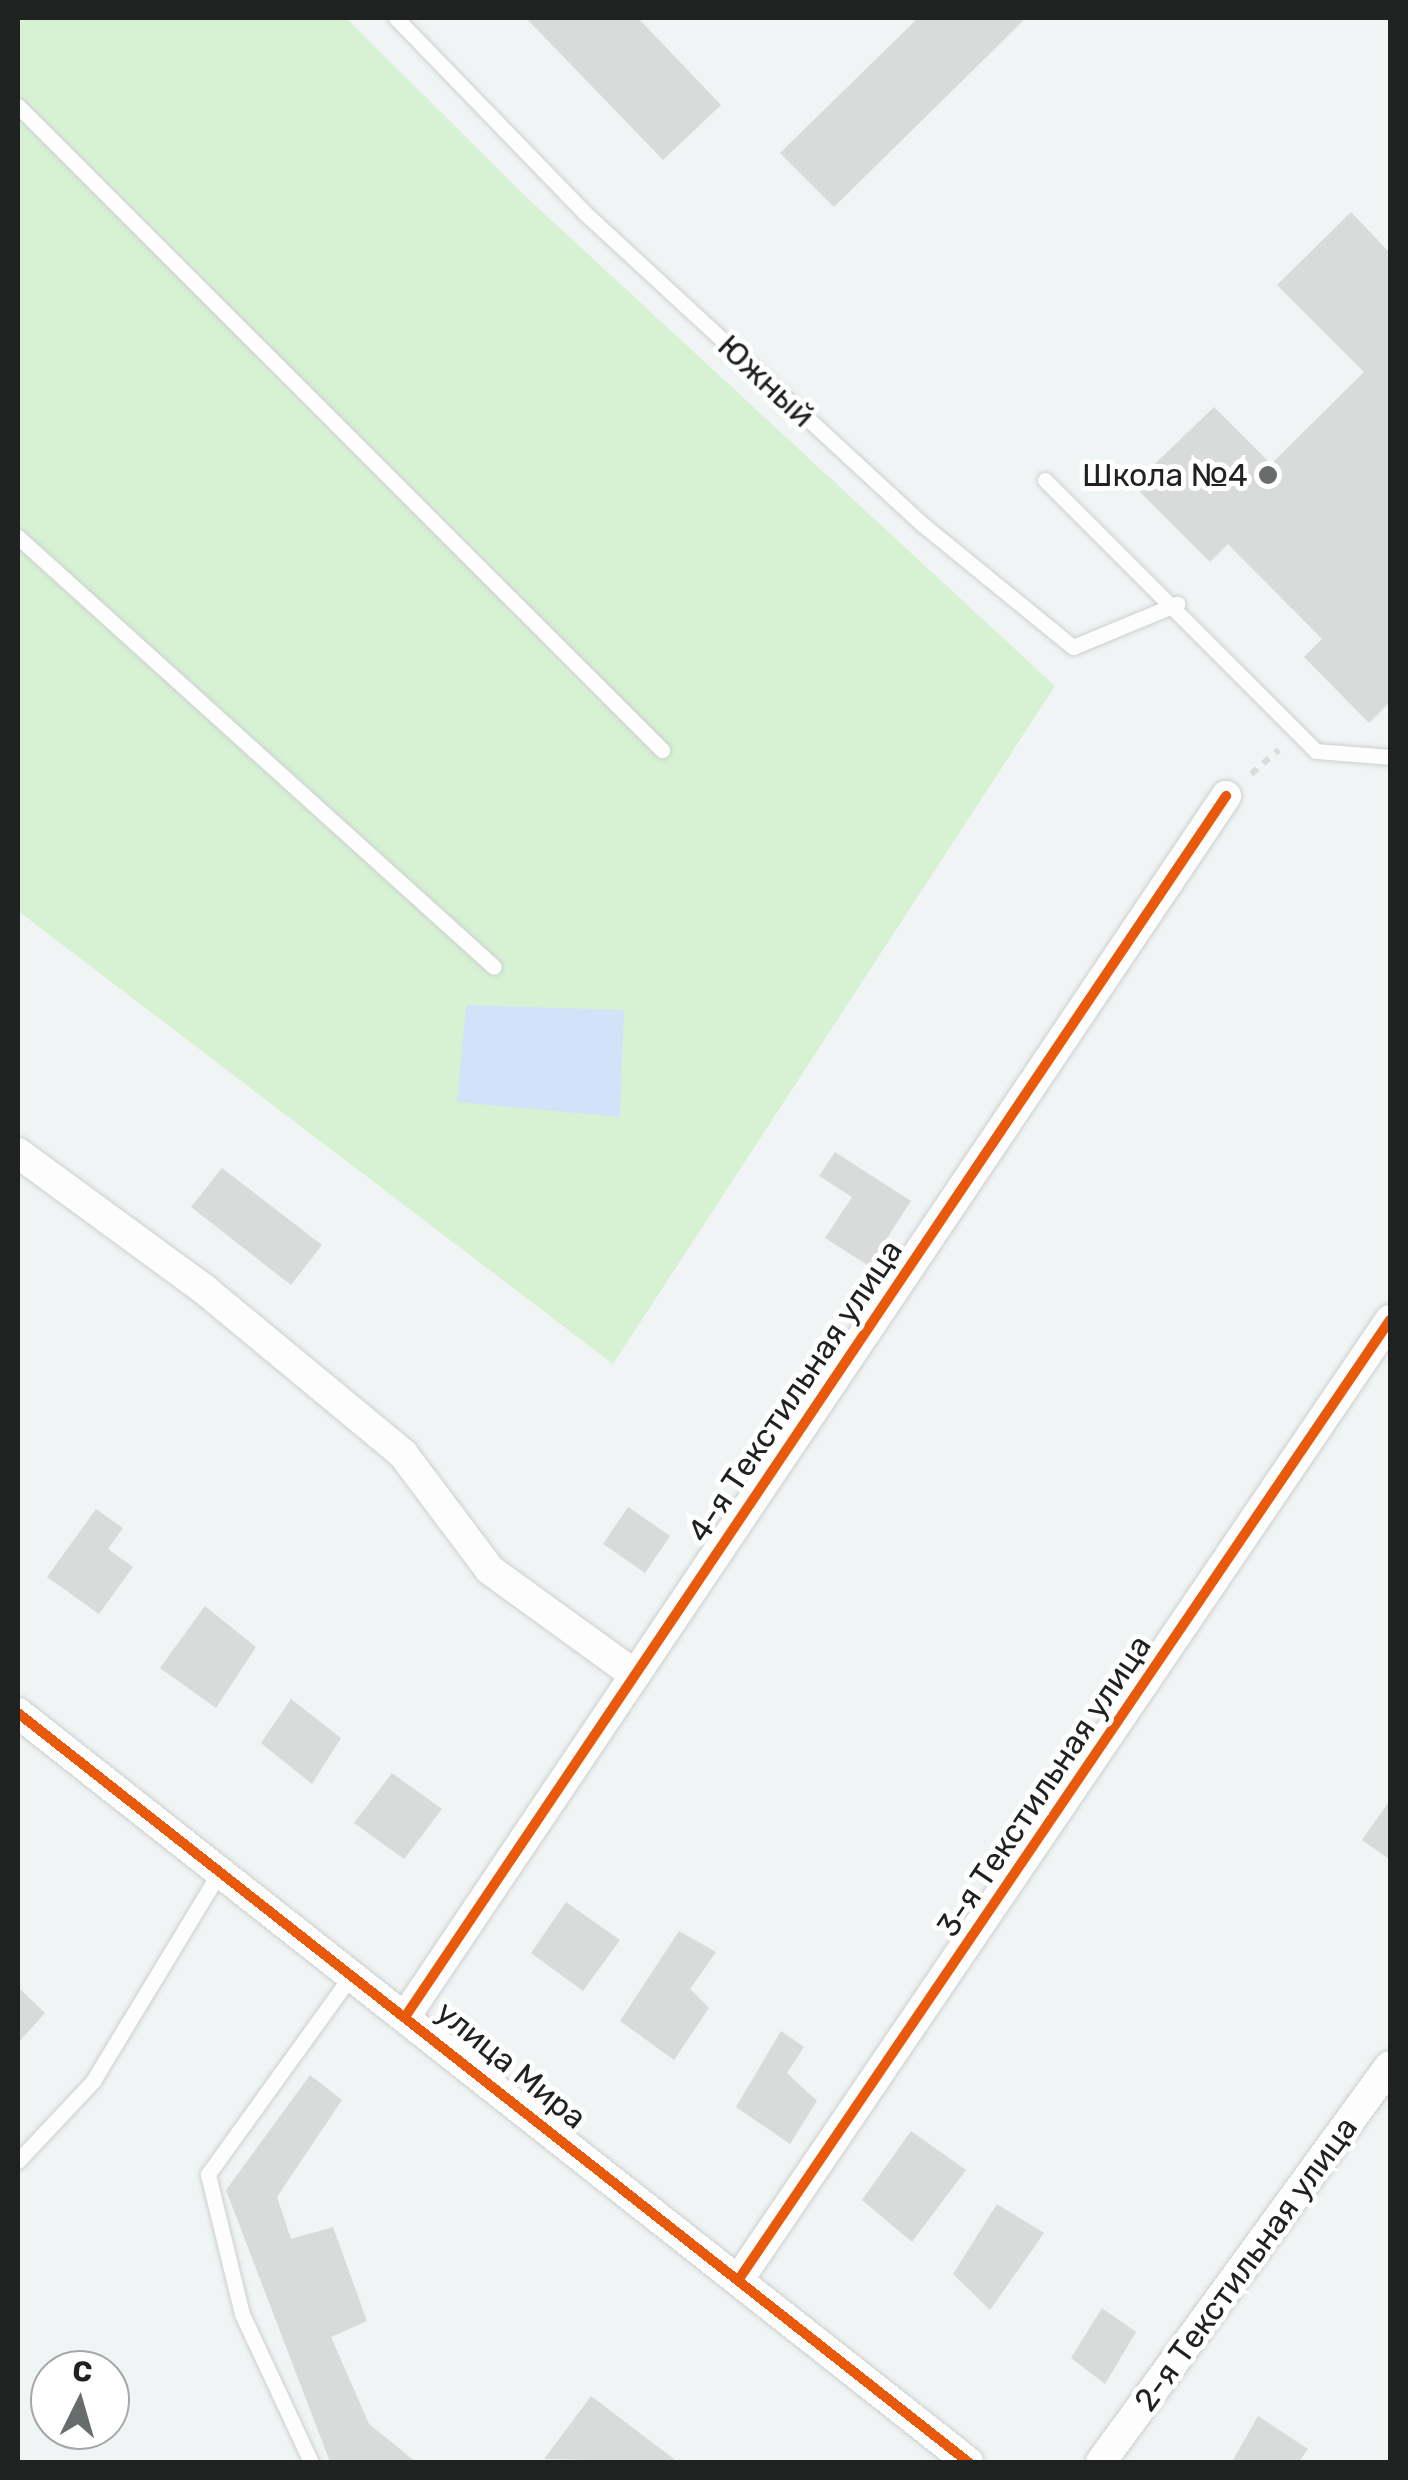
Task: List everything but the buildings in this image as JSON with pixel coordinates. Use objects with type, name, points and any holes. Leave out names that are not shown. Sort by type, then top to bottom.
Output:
[{"type":"street","name":"4-я Текстильная улица","points":[[406,2014],[1226,796]]},
{"type":"street","points":[[18,1153],[403,1454],[490,1570],[634,1675]]},
{"type":"street","name":"3-я Текстильная улица","points":[[739,2279],[1390,1320]]},
{"type":"street","name":"улица Мира","points":[[18,1712],[406,2014],[968,2462]]},
{"type":"street","name":"2-я Текстильная улица","points":[[1102,2462],[1390,2066]]},
{"type":"lane","name":"Южный","points":[[396,18],[586,214],[922,524],[1072,647],[1177,604]]},
{"type":"lane","points":[[18,106],[662,750]]},
{"type":"lane","points":[[1046,480],[1177,604],[1316,750],[1390,757]]},
{"type":"lane","points":[[18,537],[494,967]]},
{"type":"lane","points":[[18,2160],[93,2081],[221,1870]]},
{"type":"lane","points":[[311,2462],[242,2314],[208,2174],[353,1973]]},
{"type":"path","points":[[1226,796],[1300,734]]},
{"type":"green space","points":[[18,18],[346,18],[522,193],[1055,686],[613,1364],[18,911]]},
{"type":"water","points":[[466,1005],[624,1010],[620,1117],[457,1102]]},
{"type":"cycle path","points":[[407,2014],[1226,796]]},
{"type":"cycle path","points":[[739,2279],[1390,1320]]},
{"type":"cycle path","points":[[18,1713],[968,2462]]},
{"type":"place","name":"Школа №4","points":[[1268,475]]}]
